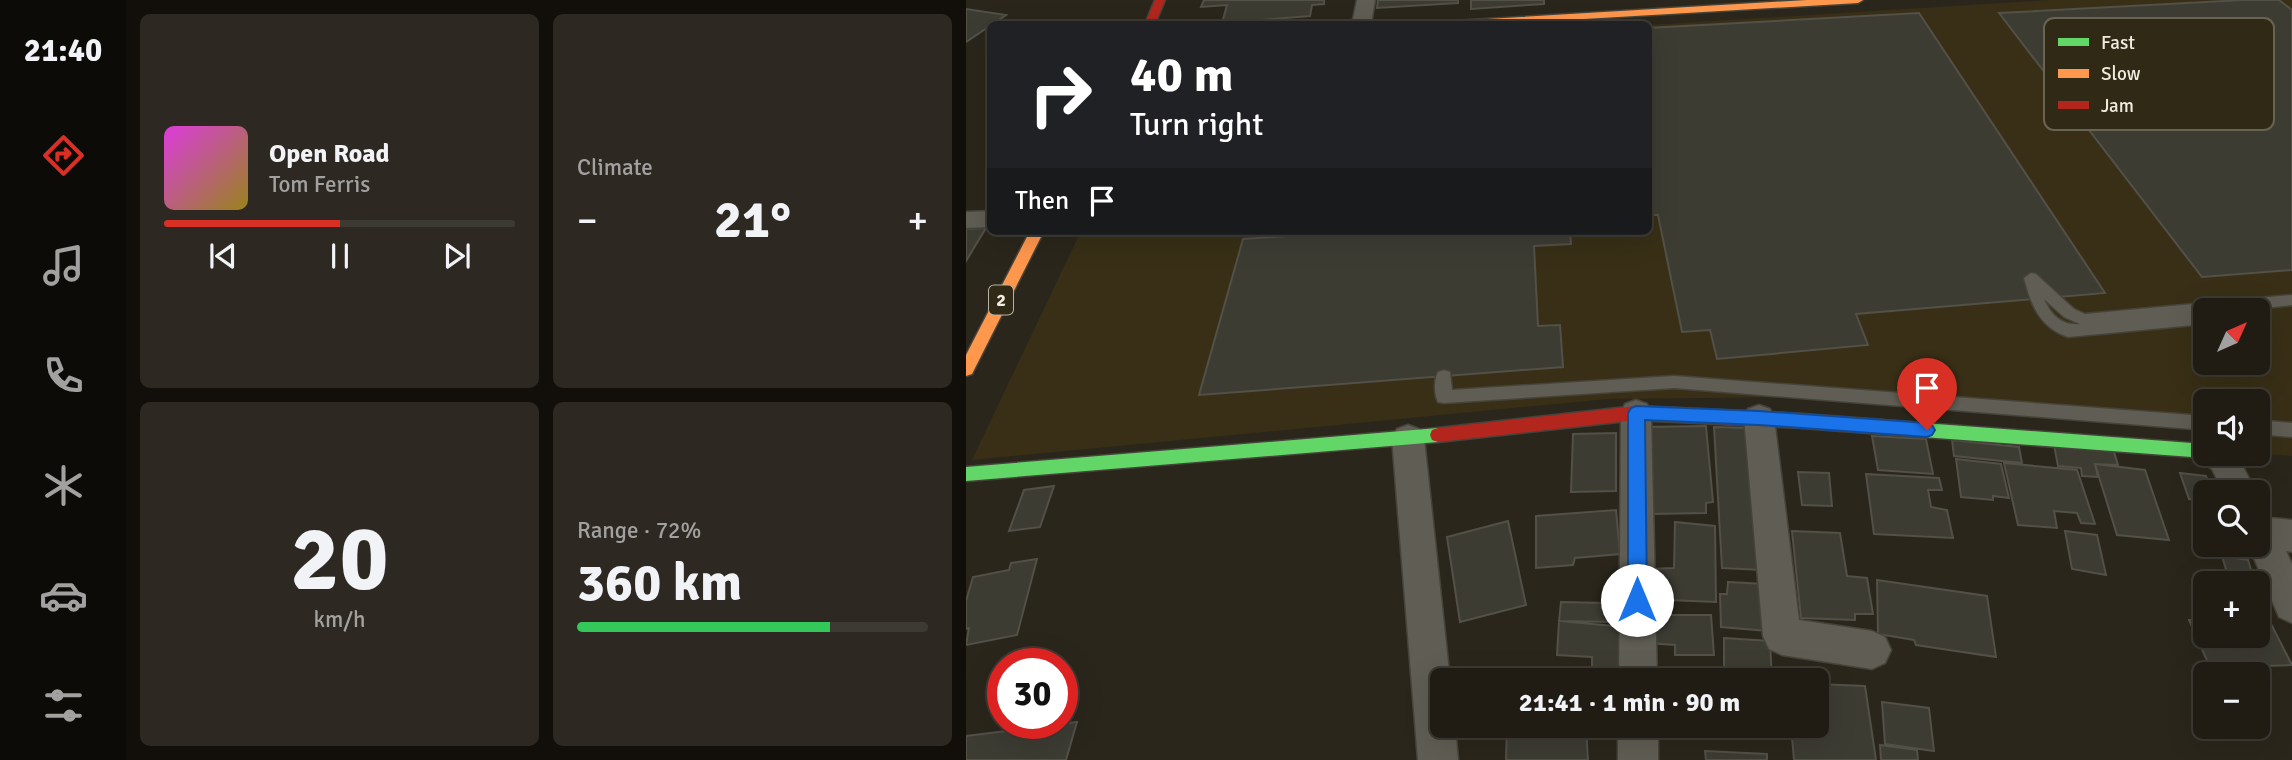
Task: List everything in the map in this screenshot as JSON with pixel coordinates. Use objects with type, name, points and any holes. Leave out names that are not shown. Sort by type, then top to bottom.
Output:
[{"type":"main road","points":[[1151,21],[1160,0]]},
{"type":"main road","points":[[1494,21],[1725,4],[1858,0]]},
{"type":"main road","name":"2","points":[[966,370],[1035,235]]},
{"type":"main road","points":[[966,474],[1408,438],[1636,413],[1759,418],[2193,450]]},
{"type":"street","points":[[1362,21],[1366,0]]},
{"type":"street","points":[[966,220],[987,219]]},
{"type":"street","points":[[1636,413],[1638,668]]},
{"type":"street","points":[[1759,418],[1782,636],[1872,650]]},
{"type":"street","points":[[1408,438],[1438,760]]},
{"type":"street","points":[[2270,532],[2292,605]]},
{"type":"street","points":[[1638,738],[1638,760]]},
{"type":"lane","points":[[2193,310],[2084,320],[2069,313],[2031,278],[2036,299],[2053,326],[2068,331],[2193,319]]},
{"type":"lane","points":[[2270,302],[2292,300]]},
{"type":"lane","points":[[2270,312],[2292,310]]},
{"type":"lane","points":[[1444,376],[1444,397],[1674,382],[2193,422]]},
{"type":"lane","points":[[2270,428],[2292,430]]},
{"type":"shaded area","points":[[2052,0],[2292,0],[2292,456],[2270,454],[2270,389],[2193,389],[2193,427],[1807,397],[1608,399],[972,460],[1079,235],[1652,235],[1652,25]]},
{"type":"building","points":[[1204,0],[1324,0],[1324,4],[1312,5],[1310,16],[1247,21],[1223,21],[1227,5],[1201,7]]},
{"type":"building","points":[[1378,0],[1458,0],[1458,3],[1377,8]]},
{"type":"building","points":[[1471,0],[1544,0],[1544,4],[1471,9]]},
{"type":"building","points":[[2243,0],[2279,0],[2292,10],[2292,270],[2202,277],[2089,130],[2274,130],[2274,18],[2044,18],[2044,72],[1999,13]]},
{"type":"building","points":[[966,9],[1006,15],[997,21],[987,21],[987,28],[966,42]]},
{"type":"building","points":[[1919,13],[2105,293],[1856,314],[1868,345],[1717,359],[1710,330],[1682,332],[1658,215],[1652,215],[1652,28]]},
{"type":"building","points":[[986,228],[966,261],[966,229]]},
{"type":"building","points":[[1304,235],[1570,235],[1571,244],[1534,246],[1538,326],[1560,325],[1563,367],[1199,395],[1243,239]]},
{"type":"building","points":[[1706,426],[1713,502],[1706,503],[1706,513],[1651,514],[1643,427]]},
{"type":"building","points":[[1714,427],[1749,428],[1762,570],[1722,568]]},
{"type":"building","points":[[1616,433],[1616,491],[1571,492],[1573,434]]},
{"type":"building","points":[[1872,436],[1926,439],[1933,474],[1878,470]]},
{"type":"building","points":[[1952,440],[2019,447],[2022,463],[1954,456]]},
{"type":"building","points":[[2054,445],[2114,452],[2118,465],[2095,464],[2098,477],[2082,476],[2081,468],[2058,466]]},
{"type":"building","points":[[1956,459],[2001,464],[2009,498],[1993,496],[1993,500],[1961,497]]},
{"type":"building","points":[[2004,463],[2077,470],[2095,524],[2081,523],[2077,513],[2054,511],[2057,528],[2018,525]]},
{"type":"building","points":[[2095,464],[2145,470],[2169,540],[2117,535]]},
{"type":"building","points":[[1798,472],[1829,473],[1832,506],[1802,505]]},
{"type":"building","points":[[2180,473],[2206,476],[2208,480],[2193,480],[2193,500],[2189,499]]},
{"type":"building","points":[[1866,474],[1939,478],[1942,490],[1928,490],[1931,507],[1947,510],[1953,538],[1874,534]]},
{"type":"building","points":[[1054,486],[1040,527],[1009,531],[1024,490]]},
{"type":"building","points":[[1616,510],[1620,554],[1575,558],[1573,565],[1536,568],[1536,516]]},
{"type":"building","points":[[1508,521],[1526,605],[1460,622],[1447,537]]},
{"type":"building","points":[[1675,522],[1715,526],[1716,602],[1645,599],[1647,569],[1674,568]]},
{"type":"building","points":[[1792,531],[1840,533],[1847,576],[1867,578],[1873,614],[1855,614],[1855,620],[1801,618]]},
{"type":"building","points":[[2065,531],[2097,535],[2106,575],[2072,569]]},
{"type":"building","points":[[2222,557],[2248,560],[2251,571],[2226,571]]},
{"type":"building","points":[[1037,559],[1017,635],[966,645],[969,628],[966,629],[966,601],[973,577],[1009,570],[1011,563]]},
{"type":"building","points":[[1877,580],[1987,596],[1996,657],[1916,645],[1914,640],[1878,634]]},
{"type":"building","points":[[1728,582],[1766,584],[1767,631],[1721,627],[1720,594],[1727,594]]},
{"type":"building","points":[[1612,587],[1625,589],[1617,622],[1559,621],[1561,602],[1606,603]]},
{"type":"building","points":[[1648,615],[1711,615],[1714,655],[1675,655],[1675,645],[1647,643]]},
{"type":"building","points":[[1559,621],[1625,627],[1623,668],[1592,668],[1592,657],[1557,655]]},
{"type":"building","points":[[2270,622],[2292,665],[2270,666],[2270,662],[2208,662],[2201,648],[2270,648]]},
{"type":"building","points":[[1724,638],[1770,641],[1771,668],[1724,668]]},
{"type":"building","points":[[1829,685],[1865,686],[1876,760],[1794,760],[1792,738],[1829,738]]},
{"type":"building","points":[[1882,702],[1929,708],[1934,751],[1885,744]]},
{"type":"building","points":[[987,733],[987,739],[1072,739],[1066,760],[966,760],[966,736]]},
{"type":"building","points":[[1507,738],[1587,738],[1588,760],[1506,760]]},
{"type":"building","points":[[1880,745],[1917,750],[1918,760],[1881,760]]},
{"type":"building","points":[[1705,751],[1767,754],[1767,760],[1706,760]]},
{"type":"traffic: fast","points":[[1802,421],[2193,450]]},
{"type":"traffic: fast","points":[[966,474],[1438,435]]},
{"type":"traffic: slow","points":[[1504,21],[1858,0]]},
{"type":"traffic: slow","points":[[966,370],[1035,235]]},
{"type":"traffic: jam","points":[[1151,21],[1160,0]]},
{"type":"traffic: jam","points":[[1438,435],[1636,413],[1802,421]]},
{"type":"route","points":[[1637,600],[1636,413],[1759,418],[1927,430]]}]
